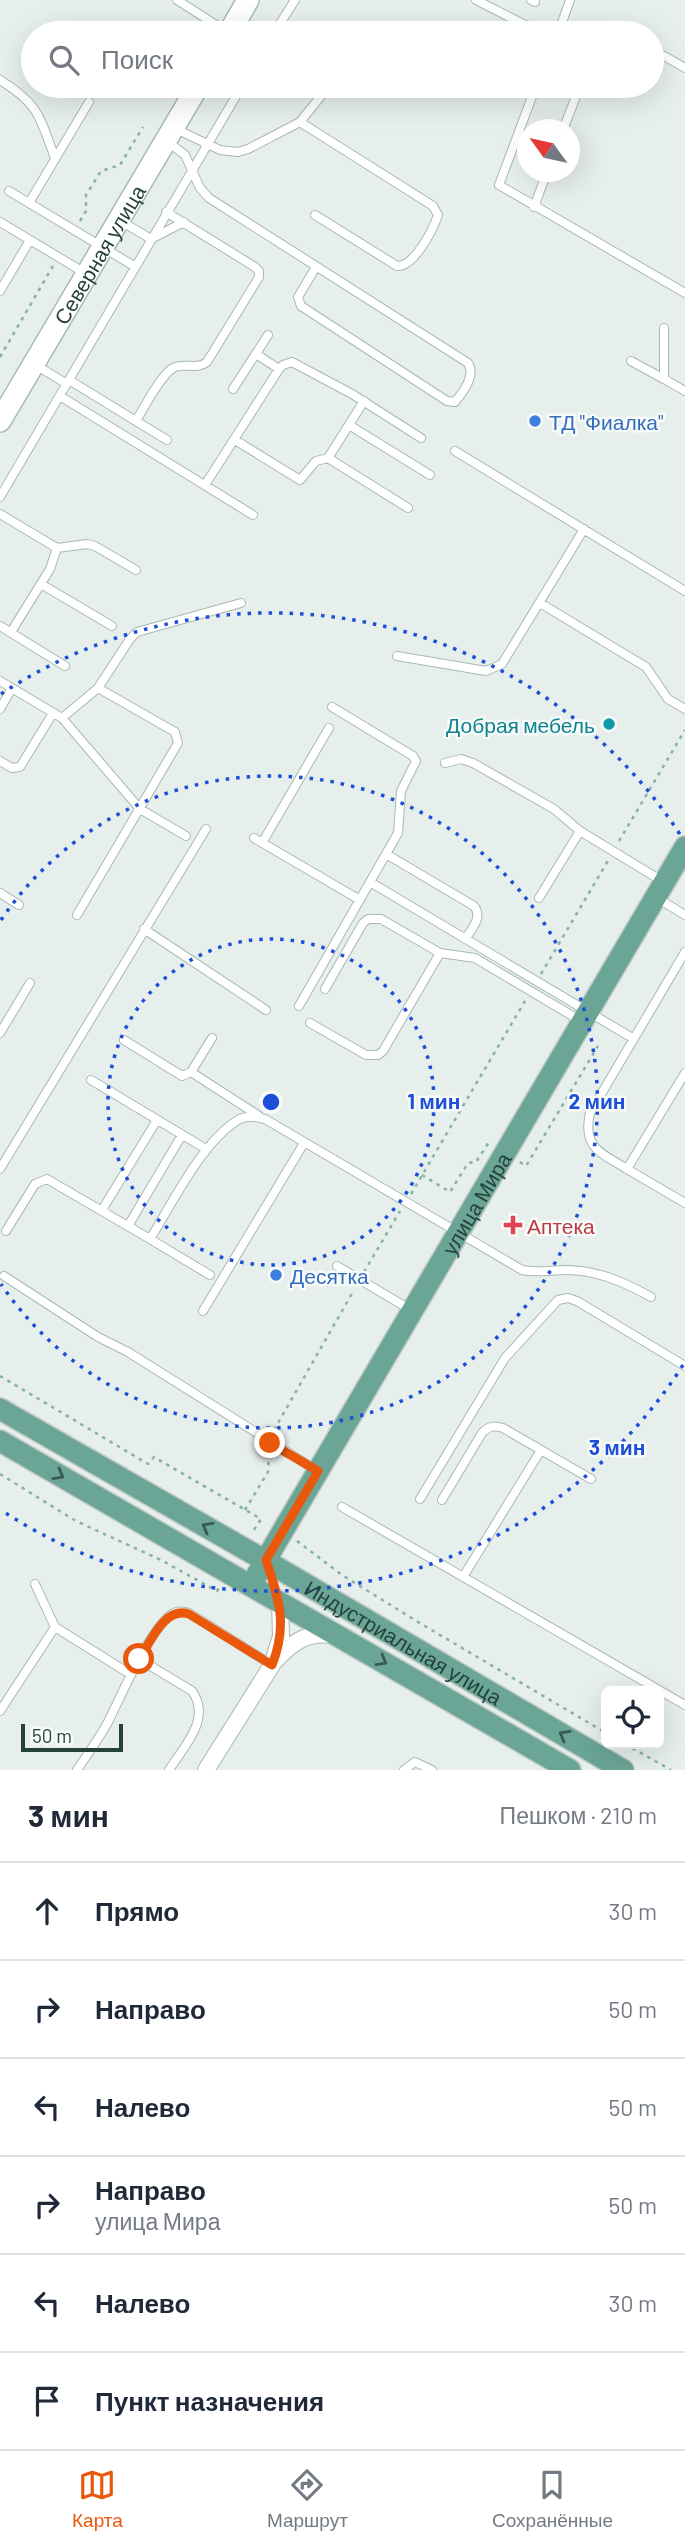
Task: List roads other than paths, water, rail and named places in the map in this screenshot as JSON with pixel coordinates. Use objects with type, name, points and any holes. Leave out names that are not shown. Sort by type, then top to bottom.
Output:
[{"type":"main road","points":[[236,21],[248,0]]},
{"type":"main road","name":"Северная улица","points":[[0,421],[191,98]]},
{"type":"main road","name":"улица Мира","points":[[251,1585],[685,847]]},
{"type":"main road","name":"Индустриальная улица","points":[[0,1409],[266,1560],[623,1770]]},
{"type":"main road","name":"Индустриальная улица","points":[[0,1441],[570,1770]]},
{"type":"main road","points":[[266,1560],[280,1602]]},
{"type":"street","points":[[272,1665],[281,1636],[280,1602]]},
{"type":"street","points":[[206,1770],[272,1665],[294,1643],[303,1638],[326,1634],[341,1637]]},
{"type":"lane","points":[[177,0],[210,21]]},
{"type":"lane","points":[[282,21],[295,0]]},
{"type":"lane","points":[[475,0],[517,21]]},
{"type":"lane","points":[[562,21],[570,0]]},
{"type":"lane","points":[[664,56],[685,68]]},
{"type":"lane","points":[[0,80],[21,94]]},
{"type":"lane","points":[[25,98],[35,107],[55,158]]},
{"type":"lane","points":[[0,496],[235,98]]},
{"type":"lane","points":[[169,134],[229,151],[248,149],[300,122],[319,98]]},
{"type":"lane","points":[[531,98],[499,181],[502,188],[685,293]]},
{"type":"lane","points":[[567,119],[575,98]]},
{"type":"lane","points":[[29,203],[89,102]]},
{"type":"lane","points":[[300,122],[433,205],[438,215],[413,259],[403,266],[397,265],[316,215]]},
{"type":"lane","points":[[169,134],[185,155],[200,188],[209,198],[468,363],[471,376],[455,402],[447,401],[302,306],[298,298],[316,267]]},
{"type":"lane","points":[[534,206],[543,182]]},
{"type":"lane","points":[[9,191],[135,266]]},
{"type":"lane","points":[[136,421],[168,371],[180,366],[199,366],[207,362],[259,277],[256,267],[166,212]]},
{"type":"lane","points":[[119,220],[151,239]]},
{"type":"lane","points":[[0,222],[87,274]]},
{"type":"lane","points":[[151,239],[184,222]]},
{"type":"lane","points":[[0,290],[30,240]]},
{"type":"lane","points":[[664,328],[664,379]]},
{"type":"lane","points":[[233,389],[268,335]]},
{"type":"lane","points":[[256,354],[279,369]]},
{"type":"lane","points":[[631,361],[685,391]]},
{"type":"lane","points":[[205,485],[279,369],[287,363],[292,362],[364,401],[421,438]]},
{"type":"lane","points":[[34,364],[167,440]]},
{"type":"lane","points":[[60,396],[253,514]]},
{"type":"lane","points":[[235,439],[300,480],[316,461],[328,458],[364,401]]},
{"type":"lane","points":[[349,425],[430,475]]},
{"type":"lane","points":[[455,451],[685,591]]},
{"type":"lane","points":[[328,458],[408,508]]},
{"type":"lane","points":[[0,514],[57,548],[87,544],[95,546],[136,570]]},
{"type":"lane","points":[[397,656],[486,671],[495,669],[502,664],[584,529]]},
{"type":"lane","points":[[11,632],[54,561],[57,548]]},
{"type":"lane","points":[[41,584],[112,626]]},
{"type":"lane","points":[[62,718],[98,688],[137,632],[241,603]]},
{"type":"lane","points":[[540,603],[646,667],[668,699],[685,709]]},
{"type":"lane","points":[[0,626],[65,666]]},
{"type":"lane","points":[[0,681],[62,718],[140,809],[186,836]]},
{"type":"lane","points":[[0,709],[12,688]]},
{"type":"lane","points":[[77,915],[178,743],[174,732],[98,688]]},
{"type":"lane","points":[[299,1006],[398,833],[401,791],[416,761],[413,756],[332,708]]},
{"type":"lane","points":[[0,761],[12,768],[20,767],[53,713]]},
{"type":"lane","points":[[262,843],[329,728]]},
{"type":"lane","points":[[445,763],[461,759],[473,763],[554,809],[660,890],[685,915]]},
{"type":"lane","points":[[0,1169],[206,829]]},
{"type":"lane","points":[[539,898],[580,831]]},
{"type":"lane","points":[[254,838],[360,900]]},
{"type":"lane","points":[[386,855],[474,906],[478,916],[465,939]]},
{"type":"lane","points":[[370,882],[536,982],[585,1017]]},
{"type":"lane","points":[[0,893],[19,905]]},
{"type":"lane","points":[[325,989],[363,923],[368,919],[381,919],[439,953],[475,958],[531,991],[634,1039]]},
{"type":"lane","points":[[144,929],[266,1010]]},
{"type":"lane","points":[[310,1023],[366,1055],[378,1055],[383,1051],[439,953]]},
{"type":"lane","points":[[685,953],[590,1113],[586,1128],[589,1140],[596,1150],[685,1203]]},
{"type":"lane","points":[[0,1033],[30,983]]},
{"type":"lane","points":[[0,1009],[11,1015]]},
{"type":"lane","points":[[124,1040],[183,1076],[191,1072],[212,1038]]},
{"type":"lane","points":[[191,1072],[304,1143],[522,1270],[535,1273],[584,1271],[631,1286],[651,1297]]},
{"type":"lane","points":[[627,1169],[685,1073]]},
{"type":"lane","points":[[91,1080],[206,1149]]},
{"type":"lane","points":[[150,1239],[206,1149],[238,1120],[247,1116],[265,1119]]},
{"type":"lane","points":[[102,1210],[157,1120]]},
{"type":"lane","points":[[128,1226],[182,1135]]},
{"type":"lane","points":[[203,1311],[304,1143]]},
{"type":"lane","points":[[6,1231],[35,1184],[41,1180],[54,1181],[210,1275]]},
{"type":"lane","points":[[337,1266],[411,1310]]},
{"type":"lane","points":[[4,1276],[98,1337],[178,1382],[270,1443],[318,1471]]},
{"type":"lane","points":[[420,1499],[505,1358],[558,1300],[568,1298],[578,1301],[685,1366]]},
{"type":"lane","points":[[442,1500],[482,1433],[489,1427],[503,1428],[591,1479]]},
{"type":"lane","points":[[463,1577],[541,1450]]},
{"type":"lane","points":[[342,1507],[685,1704]]},
{"type":"lane","points":[[35,1584],[55,1627],[130,1674]]},
{"type":"lane","points":[[77,1770],[107,1724],[139,1659],[174,1612],[189,1614],[272,1665]]},
{"type":"lane","points":[[0,1711],[55,1627]]},
{"type":"lane","points":[[139,1659],[192,1691],[197,1698],[200,1712],[198,1725],[169,1770]]},
{"type":"lane","points":[[404,1770],[415,1762],[432,1770]]},
{"type":"place","name":"ТД \"Фиалка\"","points":[[535,421]]},
{"type":"place","name":"Добрая мебель","points":[[609,724]]},
{"type":"place","name":"Аптека","points":[[513,1225]]},
{"type":"place","name":"Десятка","points":[[276,1275]]}]
